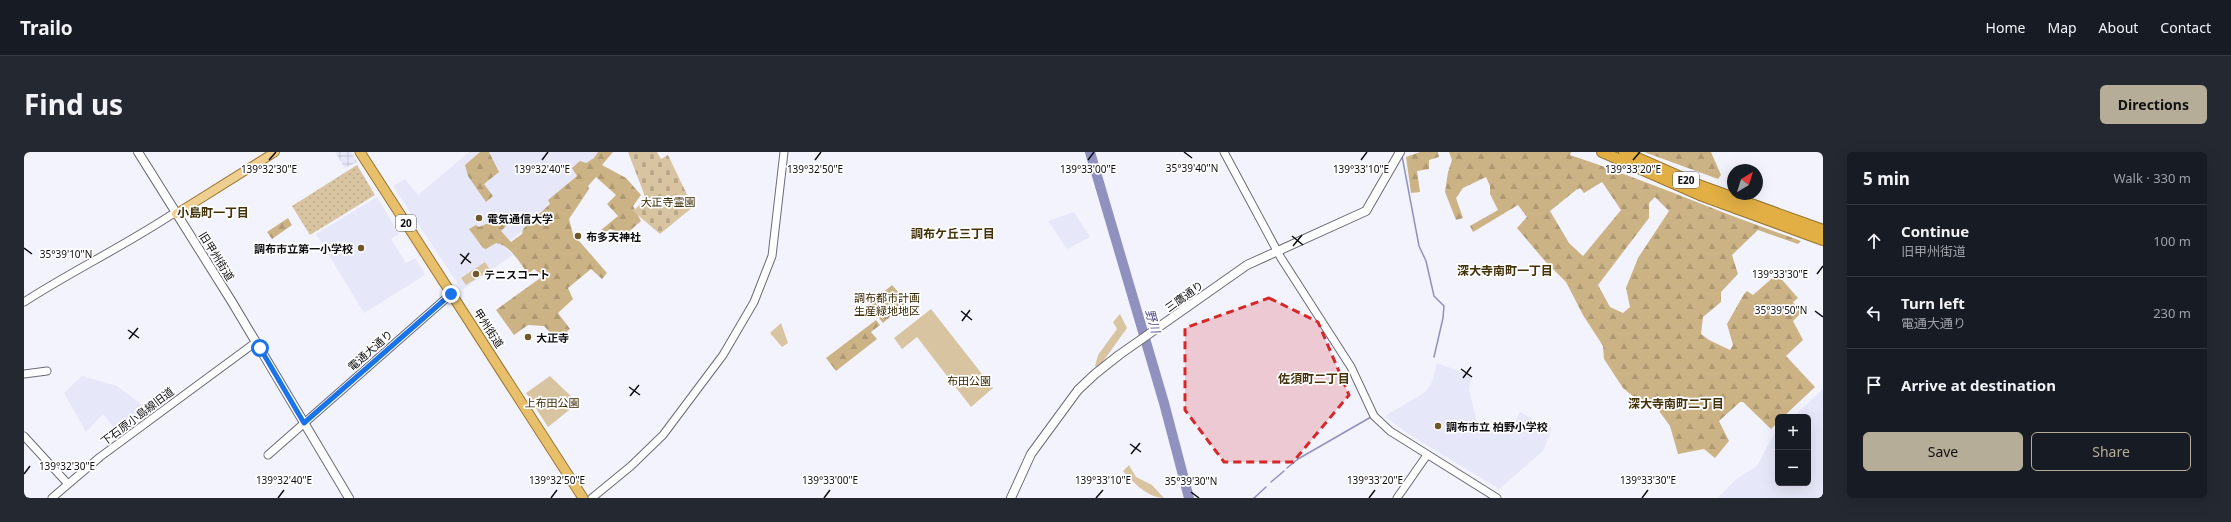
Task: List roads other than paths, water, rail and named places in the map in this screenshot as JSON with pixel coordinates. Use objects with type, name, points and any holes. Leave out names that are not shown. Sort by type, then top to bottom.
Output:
[{"type":"highway","name":"甲州街道","points":[[360,152],[584,498]]},
{"type":"highway","name":"E20","points":[[1602,152],[1700,195],[1823,240]]},
{"type":"highway","name":"E20","points":[[1624,152],[1701,186],[1823,230]]},
{"type":"main road","name":"旧甲州街道","points":[[138,152],[250,332],[304,423]]},
{"type":"main road","points":[[176,214],[275,152]]},
{"type":"main road","name":"三鷹通り","points":[[1011,498],[1032,454],[1078,390],[1095,374],[1137,342],[1226,279],[1277,250],[1366,211],[1400,153]]},
{"type":"main road","points":[[304,423],[349,498]]},
{"type":"street","points":[[592,498],[631,466],[663,435],[723,355],[754,302],[772,256],[784,152]]},
{"type":"street","points":[[1224,152],[1277,250],[1351,367],[1374,416],[1390,431],[1497,498]]},
{"type":"street","points":[[24,302],[56,282],[128,243],[171,215],[176,214]]},
{"type":"street","name":"電通大通り","points":[[268,455],[451,294]]},
{"type":"street","name":"下石原小島線旧道","points":[[52,498],[108,452],[256,342]]},
{"type":"street","points":[[24,374],[47,371]]},
{"type":"street","points":[[24,436],[68,484]]},
{"type":"street","points":[[1397,498],[1427,455]]},
{"type":"waterway","name":"野川","points":[[1090,152],[1164,403],[1189,498]]},
{"type":"waterway","points":[[1402,156],[1419,246],[1426,261],[1434,296],[1444,306],[1443,318],[1434,357]]},
{"type":"waterway","points":[[1287,468],[1298,459],[1371,417]]},
{"type":"waterway","points":[[1271,482],[1284,471]]},
{"type":"waterway","points":[[1254,498],[1266,487]]},
{"type":"place","name":"電気通信大学","points":[[479,218]]},
{"type":"place","name":"布多天神社","points":[[578,236]]},
{"type":"place","name":"調布市立第一小学校","points":[[361,248]]},
{"type":"place","name":"テニスコート","points":[[476,274]]},
{"type":"place","name":"大正寺","points":[[528,337]]},
{"type":"place","name":"調布市立 柏野小学校","points":[[1438,426]]},
{"type":"district","name":"小島町一丁目","points":[[213,212]]},
{"type":"district","name":"調布ケ丘三丁目","points":[[953,233]]},
{"type":"district","name":"深大寺南町一丁目","points":[[1505,270]]},
{"type":"district","name":"佐須町二丁目","points":[[1314,378]]},
{"type":"district","name":"深大寺南町二丁目","points":[[1676,403]]},
{"type":"park label","name":"大正寺霊園","points":[[668,201]]},
{"type":"park label","name":"調布都市計画 生産緑地地区","points":[[887,303]]},
{"type":"park label","name":"布田公園","points":[[969,380]]},
{"type":"park label","name":"上布田公園","points":[[552,402]]}]
